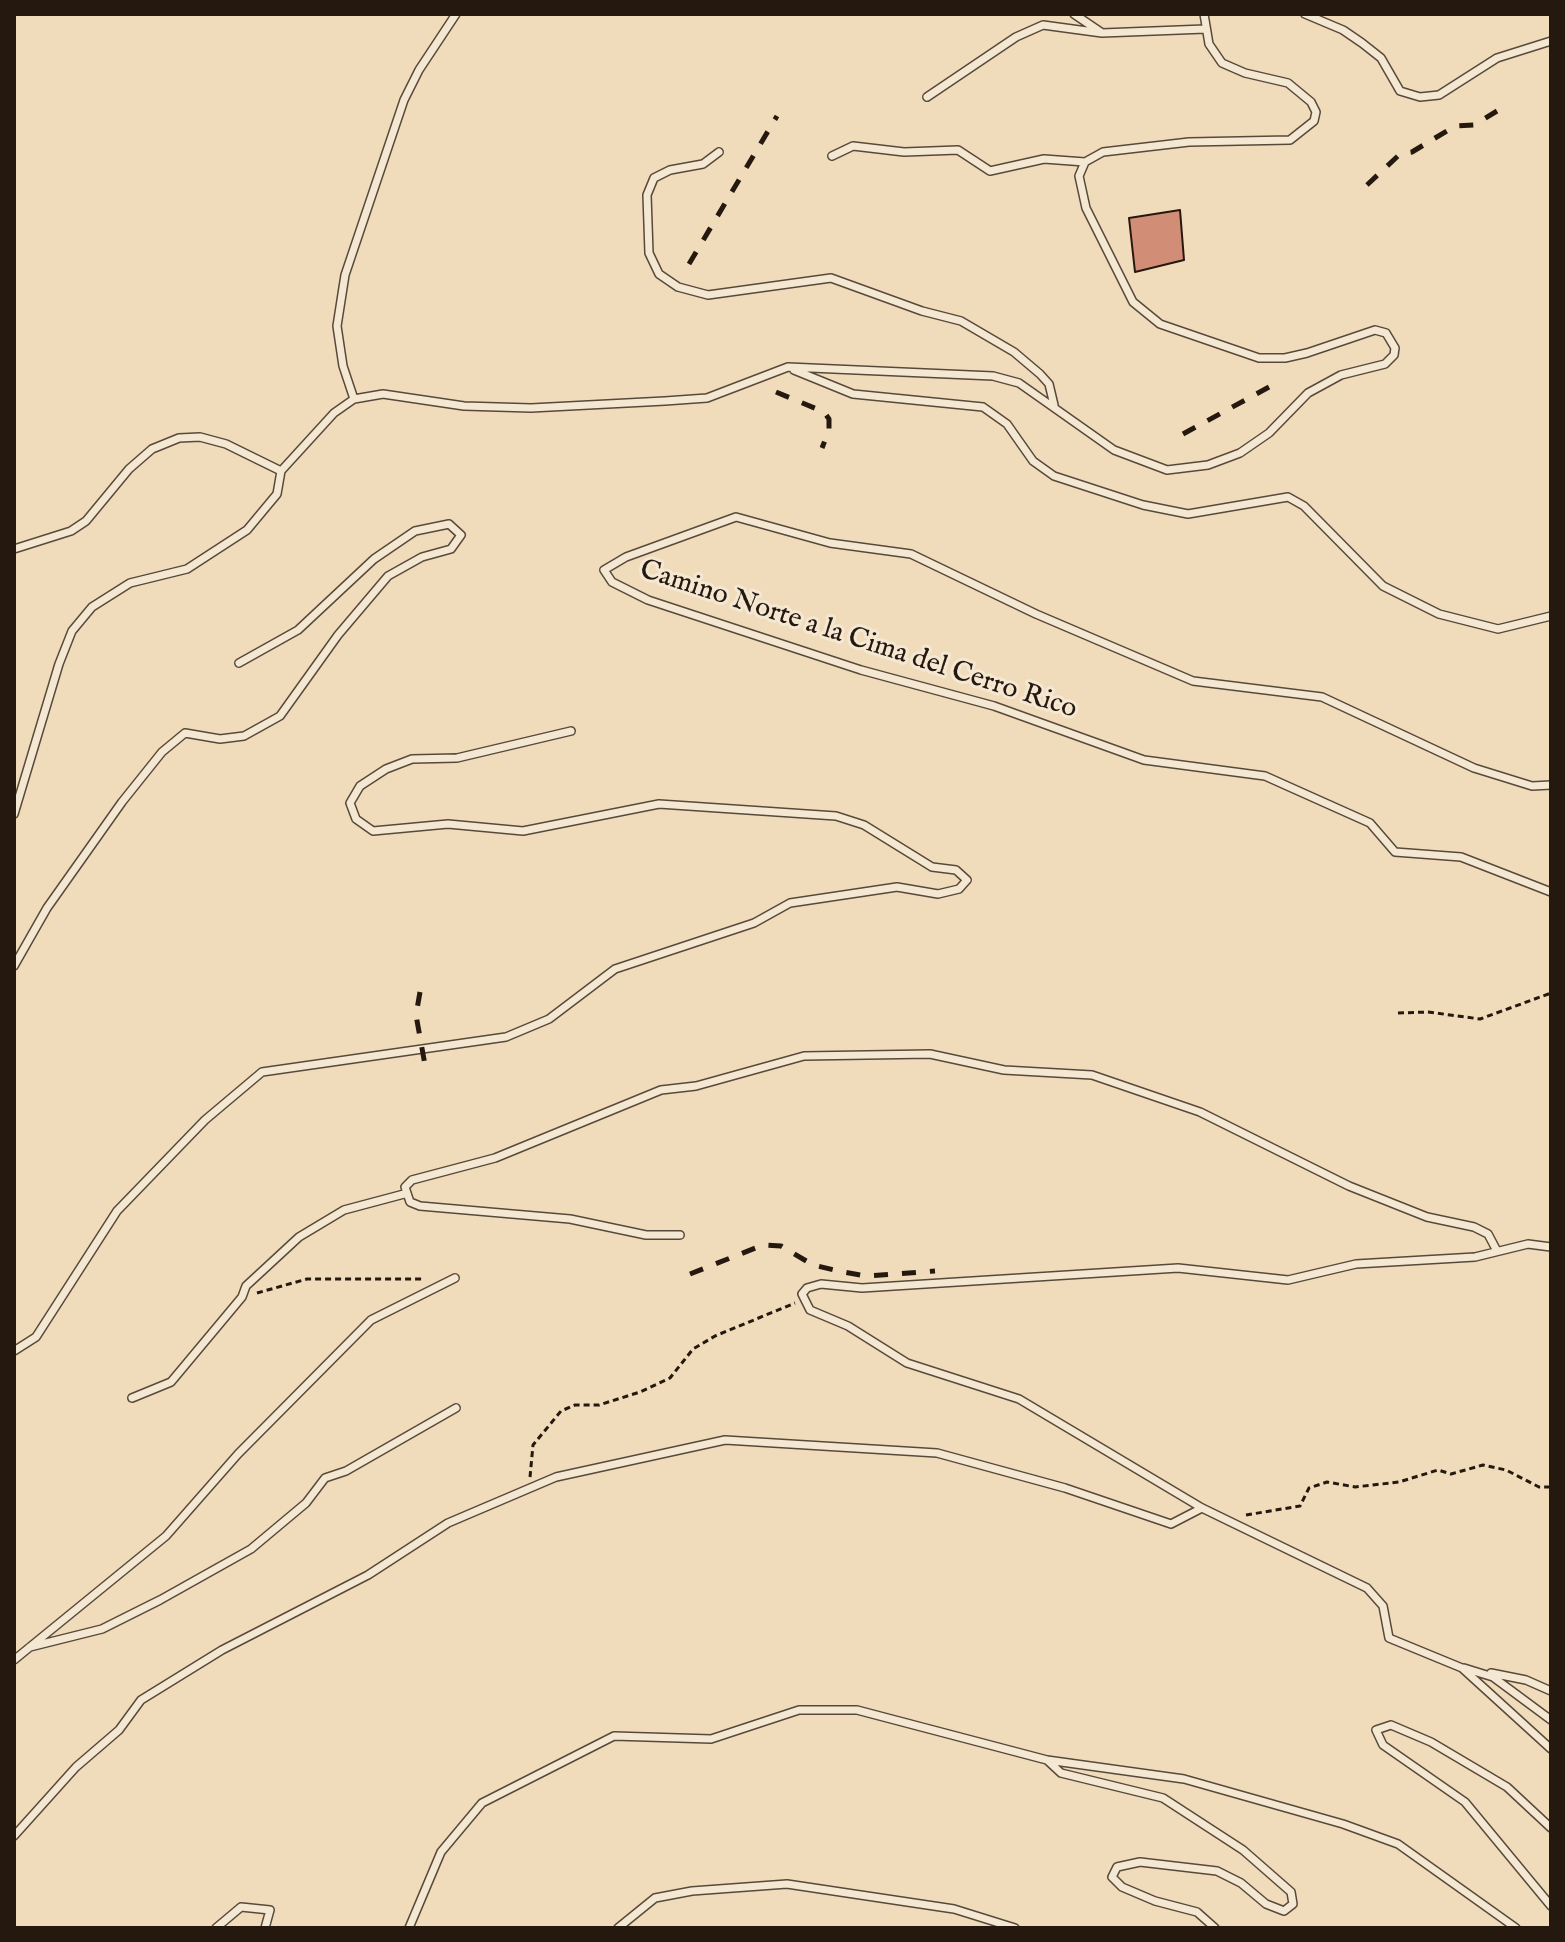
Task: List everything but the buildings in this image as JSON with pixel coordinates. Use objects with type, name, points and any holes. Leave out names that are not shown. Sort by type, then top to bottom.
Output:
[{"type":"lane","points":[[354,399],[343,366],[337,326],[345,275],[404,100],[419,70],[456,14]]},
{"type":"lane","points":[[1074,14],[1102,33]]},
{"type":"lane","points":[[832,156],[853,146],[904,152],[958,150],[990,171],[1044,159],[1085,162],[1103,152],[1189,142],[1290,140],[1314,121],[1316,112],[1311,102],[1288,83],[1245,73],[1222,63],[1209,44],[1204,14]]},
{"type":"lane","points":[[1305,14],[1343,30],[1362,43],[1381,58],[1400,91],[1420,97],[1439,95],[1497,58],[1551,41]]},
{"type":"lane","points":[[927,97],[1016,37],[1043,25],[1102,33],[1205,29]]},
{"type":"lane","points":[[719,152],[703,164],[670,170],[654,178],[647,195],[649,253],[659,274],[678,287],[708,295],[831,278],[922,311],[961,321],[1014,352],[1040,374],[1049,384],[1054,405]]},
{"type":"lane","points":[[14,814],[59,664],[72,631],[106,596],[130,583],[187,569],[247,530],[277,494],[281,471],[334,413],[354,399],[383,394],[464,406],[531,408],[707,398],[788,367],[993,376],[1019,383],[1114,450],[1167,470],[1208,465],[1240,453],[1269,433],[1308,393],[1341,375],[1385,364],[1394,355],[1395,348],[1386,333],[1375,330],[1296,355],[1259,358],[1160,324],[1133,302],[1086,208],[1079,176],[1085,162]]},
{"type":"lane","points":[[788,367],[853,394],[983,407],[1007,424],[1033,461],[1054,476],[1143,505],[1188,514],[1288,497],[1304,506],[1383,586],[1439,614],[1498,629],[1551,616]]},
{"type":"lane","points":[[14,549],[71,531],[86,521],[129,469],[152,449],[179,438],[200,437],[226,444],[281,471]]},
{"type":"lane","name":"Camino Norte a la Cima del Cerro Rico","points":[[1551,785],[1532,786],[1474,768],[1322,697],[1193,681],[1036,614],[911,554],[830,543],[736,517],[626,557],[604,570],[612,582],[648,600],[861,670],[994,706],[1144,760],[1265,776],[1370,823],[1395,852],[1461,857],[1551,892]]},
{"type":"lane","points":[[14,966],[47,908],[122,802],[162,752],[185,733],[220,739],[244,736],[280,716],[338,635],[388,576],[422,557],[451,549],[461,535],[449,524],[415,531],[374,559],[298,630],[239,663]]},
{"type":"lane","points":[[14,1351],[36,1337],[117,1211],[205,1120],[262,1072],[506,1037],[549,1019],[615,969],[754,923],[790,903],[897,887],[938,894],[959,889],[967,880],[956,870],[932,867],[864,825],[836,816],[659,804],[523,831],[448,824],[373,831],[356,819],[350,803],[360,786],[386,769],[412,759],[457,758],[571,731]]},
{"type":"lane","points":[[680,1235],[646,1235],[591,1227],[570,1219],[420,1206],[410,1202],[404,1194],[405,1187],[412,1180],[495,1158],[661,1090],[696,1086],[804,1056],[930,1054],[1004,1070],[1092,1075],[1200,1112],[1349,1186],[1427,1217],[1474,1227],[1488,1234],[1497,1251]]},
{"type":"lane","points":[[132,1398],[171,1382],[242,1297],[246,1286],[299,1237],[344,1210],[404,1194]]},
{"type":"lane","points":[[1551,1247],[1528,1244],[1475,1257],[1356,1264],[1288,1280],[1178,1268],[862,1288],[821,1284],[807,1288],[802,1300],[810,1310],[848,1326],[907,1363],[1019,1399],[1202,1508],[1367,1588],[1383,1606],[1389,1638],[1462,1668],[1493,1677],[1551,1720]]},
{"type":"lane","points":[[14,1660],[166,1536],[238,1454],[371,1320],[455,1278]]},
{"type":"lane","points":[[28,1647],[102,1629],[173,1593],[251,1549],[306,1503],[325,1478],[346,1471],[456,1408]]},
{"type":"lane","points":[[14,1836],[76,1767],[119,1730],[141,1700],[222,1650],[368,1575],[448,1523],[556,1477],[725,1440],[937,1453],[1065,1488],[1171,1524],[1202,1508]]},
{"type":"lane","points":[[1462,1668],[1526,1680],[1551,1691]]},
{"type":"lane","points":[[1462,1668],[1551,1749]]},
{"type":"lane","points":[[409,1928],[441,1852],[482,1803],[614,1736],[711,1739],[799,1710],[857,1710],[1047,1760],[1184,1779],[1343,1824],[1398,1844],[1516,1928]]},
{"type":"lane","points":[[1551,1828],[1507,1787],[1431,1742],[1391,1725],[1376,1730],[1383,1745],[1465,1802],[1551,1906]]},
{"type":"lane","points":[[1047,1760],[1061,1773],[1163,1798],[1243,1850],[1291,1892],[1293,1904],[1284,1911],[1266,1904],[1241,1883],[1217,1871],[1140,1862],[1117,1867],[1112,1877],[1122,1887],[1155,1901],[1197,1912],[1215,1928]]},
{"type":"lane","points":[[618,1928],[655,1898],[692,1891],[787,1884],[954,1909],[1015,1928]]},
{"type":"lane","points":[[216,1928],[241,1907],[270,1910],[265,1928]]},
{"type":"path","points":[[1398,1013],[1428,1012],[1480,1019],[1551,993]]},
{"type":"path","points":[[242,1297],[307,1279],[429,1279]]},
{"type":"path","points":[[532,1487],[529,1470],[533,1445],[561,1411],[575,1405],[599,1405],[640,1392],[670,1378],[693,1349],[715,1336],[802,1300]]},
{"type":"path","points":[[1229,1521],[1259,1511],[1300,1506],[1309,1488],[1327,1482],[1355,1487],[1399,1482],[1438,1470],[1451,1474],[1483,1465],[1506,1470],[1539,1487],[1551,1487]]},
{"type":"railway","points":[[1367,185],[1400,154],[1412,152],[1455,126],[1474,125],[1497,111]]},
{"type":"railway","points":[[689,264],[777,116]]},
{"type":"railway","points":[[1183,434],[1280,381]]},
{"type":"railway","points":[[776,392],[824,412],[829,419],[829,430],[822,448]]},
{"type":"railway","points":[[420,992],[416,1015],[425,1065]]},
{"type":"railway","points":[[690,1274],[763,1245],[781,1246],[813,1265],[866,1276],[935,1271]]}]
